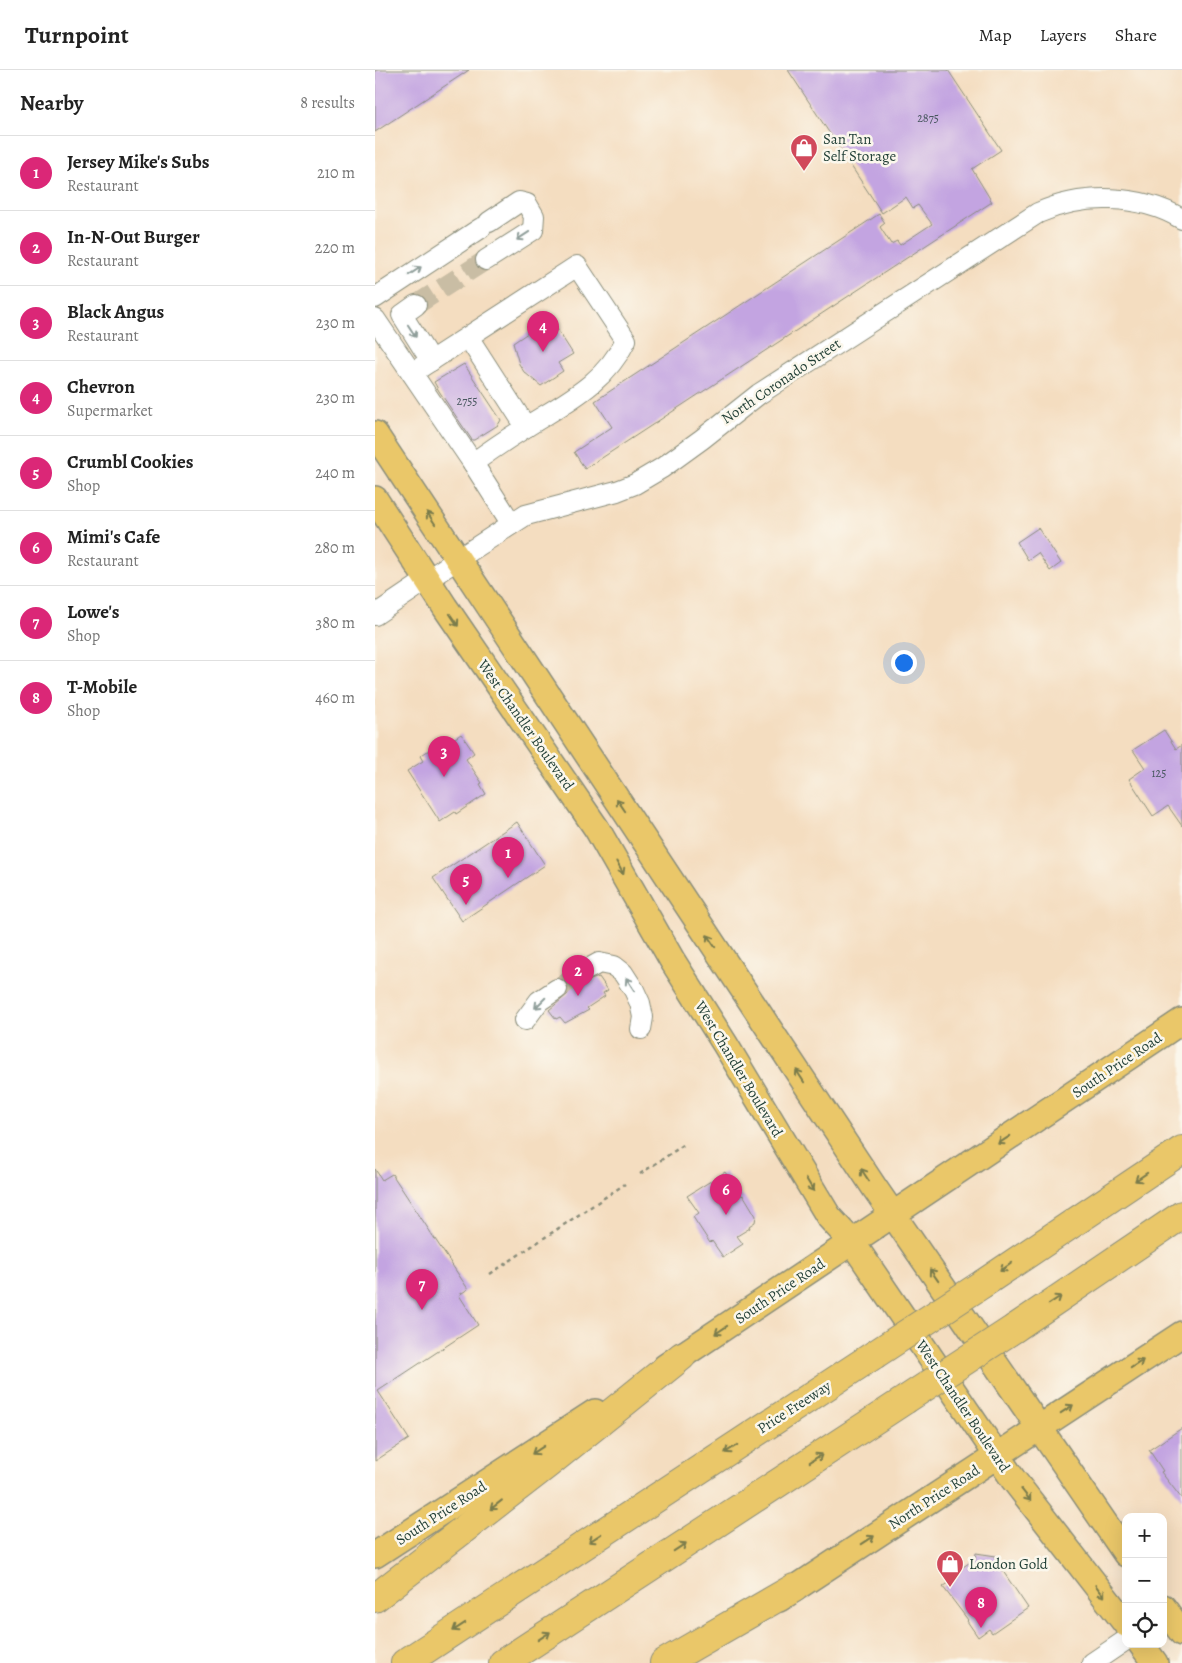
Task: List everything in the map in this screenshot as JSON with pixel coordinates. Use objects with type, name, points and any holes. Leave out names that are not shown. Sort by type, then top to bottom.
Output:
[{"type":"highway","name":"Price Freeway","points":[[405,1663],[984,1283],[1182,1150]]},
{"type":"highway","points":[[503,1663],[1015,1328],[1182,1215]]},
{"type":"highway","points":[[375,1598],[548,1464],[682,1356]]},
{"type":"highway","points":[[664,1663],[794,1588]]},
{"type":"main road","points":[[375,434],[893,1215],[1122,1548]]},
{"type":"main road","name":"West Chandler Boulevard","points":[[375,498],[427,580],[597,830],[672,960],[829,1217],[852,1242],[1013,1479],[1122,1619]]},
{"type":"main road","name":"South Price Road","points":[[375,1555],[682,1356],[1182,1021]]},
{"type":"main road","name":"North Price Road","points":[[689,1663],[794,1588],[1182,1334]]},
{"type":"main road","points":[[1167,1612],[1182,1633]]},
{"type":"main road","points":[[1144,1648],[1155,1663]]},
{"type":"street","name":"North Coronado Street","points":[[375,615],[526,515],[617,491],[635,484],[655,472],[702,439],[759,394],[1038,212],[1073,202],[1106,199],[1146,204],[1177,216]]},
{"type":"street","points":[[375,298],[519,202],[527,204],[534,216],[533,230],[486,260]]},
{"type":"street","points":[[412,372],[577,266],[625,340],[620,350],[597,380],[567,403],[473,463]]},
{"type":"street","points":[[416,305],[402,315],[431,361]]},
{"type":"street","points":[[375,319],[473,463],[511,524]]},
{"type":"street","points":[[468,337],[527,427]]},
{"type":"street","points":[[588,969],[599,963],[614,966],[623,973],[640,1003],[643,1017],[641,1029]]},
{"type":"street","points":[[525,1020],[539,1001],[557,989]]},
{"type":"street","points":[[1092,1663],[1122,1643]]},
{"type":"path","points":[[639,1174],[685,1144]]},
{"type":"path","points":[[490,1274],[625,1184]]},
{"type":"building","points":[[375,70],[469,70],[375,132]]},
{"type":"building","points":[[788,70],[948,70],[1001,150],[972,169],[992,202],[585,469],[574,452],[612,427],[595,401],[879,214],[885,223],[880,227],[891,244],[897,241],[900,245],[932,224],[918,205],[913,208],[906,197],[882,213]]},
{"type":"building","points":[[550,318],[573,354],[558,363],[563,371],[541,386],[524,372],[519,364],[513,343]]},
{"type":"building","points":[[464,364],[501,420],[498,425],[474,440],[472,440],[434,382]]},
{"type":"building","points":[[1038,528],[1061,563],[1050,571],[1038,553],[1028,560],[1017,542]]},
{"type":"building","points":[[1164,730],[1176,749],[1182,745],[1182,826],[1168,806],[1153,816],[1129,779],[1145,768],[1133,750]]},
{"type":"building","points":[[461,734],[474,753],[466,759],[482,783],[480,784],[486,794],[440,822],[407,771],[423,761],[420,756],[443,741],[445,745]]},
{"type":"building","points":[[517,822],[545,865],[462,921],[433,878]]},
{"type":"building","points":[[576,968],[578,975],[582,979],[588,981],[599,977],[608,990],[603,993],[605,996],[587,1008],[589,1010],[565,1023],[560,1017],[556,1019],[549,1010],[568,994],[567,983],[560,978]]},
{"type":"building","points":[[375,1169],[382,1180],[392,1174],[468,1289],[459,1295],[478,1325],[378,1391],[409,1439],[375,1461]]},
{"type":"building","points":[[725,1172],[741,1195],[744,1196],[756,1216],[755,1222],[749,1226],[750,1228],[737,1236],[743,1244],[723,1257],[712,1241],[710,1243],[693,1217],[699,1213],[687,1196]]},
{"type":"building","points":[[1182,1428],[1182,1499],[1161,1472],[1163,1471],[1149,1450]]},
{"type":"building","points":[[976,1553],[996,1556],[996,1561],[1028,1608],[992,1633],[989,1629],[978,1637],[968,1620],[943,1587],[954,1579],[951,1575],[975,1559]]},
{"type":"tunnel","points":[[416,305],[486,260]]},
{"type":"tunnel","points":[[557,989],[588,969]]},
{"type":"place","name":"San Tan Self Storage","points":[[804,172]]},
{"type":"place","name":"Chevron","points":[[543,352]]},
{"type":"place","name":"Black Angus","points":[[444,777]]},
{"type":"place","name":"Jersey Mike's Subs","points":[[508,878]]},
{"type":"place","name":"Crumbl Cookies","points":[[466,905]]},
{"type":"place","name":"In-N-Out Burger","points":[[578,996]]},
{"type":"place","name":"Mimi's Cafe","points":[[726,1215]]},
{"type":"place","name":"Lowe's","points":[[422,1310]]},
{"type":"place","name":"London Gold","points":[[950,1588]]},
{"type":"place","name":"T-Mobile","points":[[981,1628]]}]
